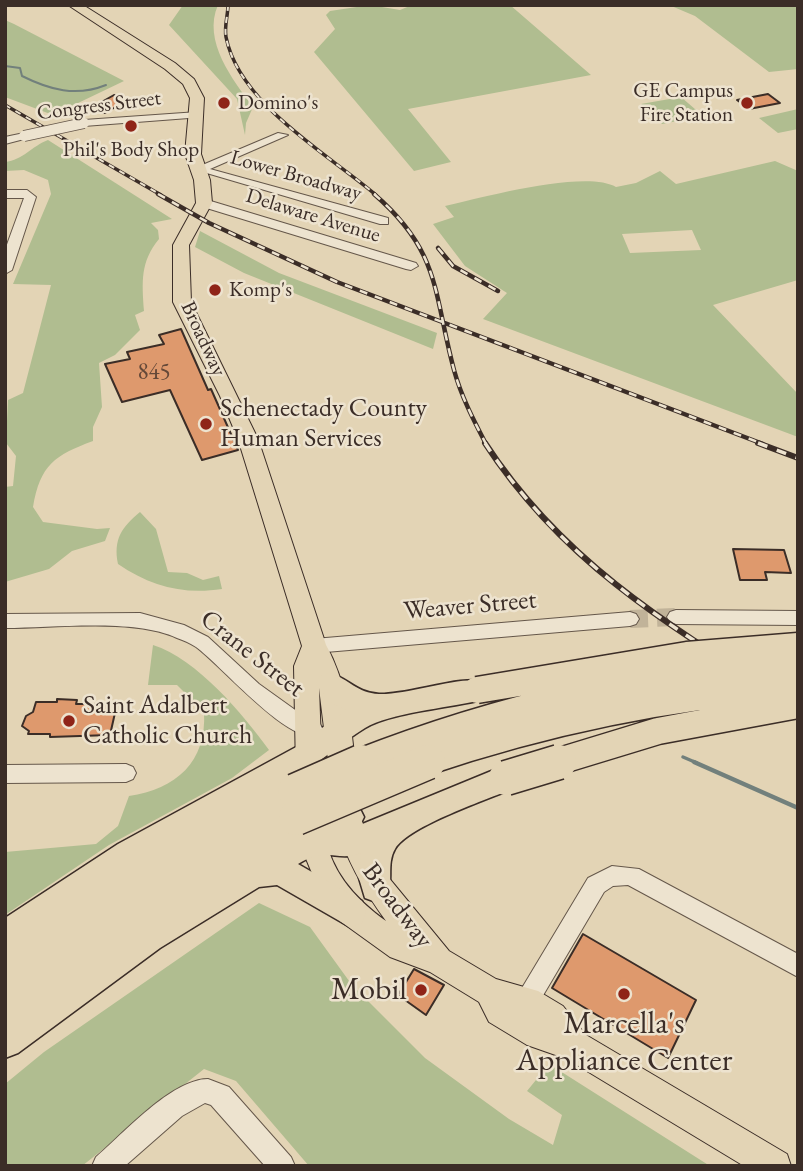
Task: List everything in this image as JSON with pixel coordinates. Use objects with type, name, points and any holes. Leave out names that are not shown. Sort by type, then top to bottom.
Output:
[{"type":"highway","points":[[330,684],[344,699],[353,704],[375,707],[687,655],[798,646]]},
{"type":"highway","points":[[5,1002],[151,901],[301,816],[428,735],[527,704],[675,676],[798,665]]},
{"type":"highway","points":[[5,967],[136,880],[301,816],[408,768],[537,725],[683,696],[798,686]]},
{"type":"highway","points":[[5,937],[308,742],[337,734],[356,719],[395,704]]},
{"type":"highway","points":[[301,816],[351,830],[399,822],[506,778],[658,731],[798,705]]},
{"type":"highway","points":[[225,890],[301,816]]},
{"type":"highway","points":[[376,887],[374,858],[379,844],[399,822]]},
{"type":"highway","points":[[5,1040],[104,967],[225,890],[262,871],[283,872],[350,912]]},
{"type":"main road","points":[[82,7],[170,66],[189,82],[197,98],[198,115],[193,154],[199,169],[204,203]]},
{"type":"main road","name":"Broadway","points":[[204,203],[181,245],[182,302],[230,396],[248,439],[296,581],[314,646],[330,684],[351,830],[376,887],[439,961]]},
{"type":"main road","name":"Broadway","points":[[314,646],[306,666],[308,742],[301,816],[328,879],[350,912],[400,947],[439,961],[490,992],[527,1001],[552,1017],[575,1046]]},
{"type":"main road","name":"Broadway","points":[[490,992],[500,1011],[519,1023],[538,1034],[575,1046],[775,1166]]},
{"type":"street","name":"Congress Street","points":[[5,141],[84,123],[198,115]]},
{"type":"street","points":[[199,169],[282,135]]},
{"type":"street","name":"Lower Broadway","points":[[199,169],[384,221]]},
{"type":"street","points":[[5,194],[27,194],[30,197],[5,270]]},
{"type":"street","name":"Delaware Avenue","points":[[204,203],[411,266]]},
{"type":"street","points":[[676,617],[798,618]]},
{"type":"street","name":"Weaver Street","points":[[314,646],[630,619]]},
{"type":"street","name":"Crane Street","points":[[5,621],[140,620],[178,629],[202,642],[308,742]]},
{"type":"street","points":[[5,774],[127,773]]},
{"type":"street","points":[[527,1001],[596,885],[606,877],[618,874],[631,876],[798,966]]},
{"type":"street","points":[[105,1166],[188,1098],[206,1091],[220,1096],[282,1166]]},
{"type":"green space","points":[[183,5],[218,5],[214,19],[217,46],[229,72],[253,107],[246,123],[245,135],[237,99],[169,25]]},
{"type":"green space","points":[[370,5],[400,10],[412,5],[510,5],[591,75],[408,109],[451,162],[414,171],[314,52],[335,29],[326,15],[330,11]]},
{"type":"green space","points":[[669,5],[798,5],[798,69],[769,72],[695,16]]},
{"type":"green space","points":[[5,20],[124,81],[53,115],[5,97]]},
{"type":"green space","points":[[681,97],[703,116],[662,124],[641,104]]},
{"type":"green space","points":[[798,109],[798,129],[778,133],[759,118]]},
{"type":"green space","points":[[48,140],[172,219],[151,223],[158,230],[159,239],[145,264],[144,311],[135,315],[140,330],[115,355],[99,363],[102,407],[93,427],[93,441],[69,451],[51,463],[40,481],[33,507],[43,522],[97,529],[110,528],[105,541],[72,551],[49,569],[5,582],[5,487],[13,486],[16,456],[6,443],[8,400],[23,393],[51,285],[13,284],[51,194],[48,180],[24,170],[5,171],[5,162],[17,159]]},
{"type":"green space","points":[[775,161],[798,171],[798,280],[713,305],[798,394],[798,437],[483,319],[507,293],[465,266],[433,224],[454,217],[445,206],[532,187],[582,181],[601,182],[616,187],[636,183],[660,171],[676,184]],"holes":[[[692,230],[701,250],[630,253],[622,234]]]},
{"type":"green space","points":[[200,231],[279,273],[437,333],[433,349],[244,273],[195,247]]},
{"type":"green space","points":[[140,512],[156,529],[168,572],[187,573],[203,580],[219,576],[222,589],[194,591],[167,587],[142,578],[118,564],[117,547],[120,534]]},
{"type":"green space","points":[[153,645],[186,662],[218,689],[269,750],[232,778],[109,845],[5,915],[5,852],[96,844],[118,826],[129,796],[161,787],[174,780],[194,759],[204,730],[204,712],[177,685],[148,685]]},
{"type":"green space","points":[[259,903],[310,927],[352,985],[425,1058],[509,1119],[553,1145],[562,1115],[527,1091],[549,1064],[710,1166],[309,1166],[236,1081],[204,1069],[82,1166],[5,1166],[5,1084],[44,1052]]},
{"type":"building","points":[[768,94],[780,103],[749,109],[737,100]]},
{"type":"building","points":[[114,95],[128,100],[105,113],[91,108]]},
{"type":"building","points":[[181,329],[238,450],[202,460],[170,390],[122,402],[105,364],[130,359],[127,352],[164,344],[159,335]]},
{"type":"building","points":[[733,549],[784,550],[791,573],[765,572],[767,580],[740,580]]},
{"type":"building","name":"Saint Adalbert Catholic Church","points":[[57,699],[77,700],[76,704],[117,704],[110,735],[50,737],[50,734],[28,734],[29,731],[22,726],[26,716],[33,712],[36,702],[57,702]]},
{"type":"building","name":"Marcella's Appliance Center","points":[[583,934],[696,1000],[668,1058],[552,988]]},
{"type":"building","name":"Mobil","points":[[414,969],[444,985],[426,1015],[398,995]]},
{"type":"waterway","points":[[5,66],[20,68],[22,76],[63,90],[84,91],[106,85]]},
{"type":"waterway","points":[[683,757],[697,763]]},
{"type":"waterway","points":[[694,762],[798,808]]},
{"type":"tunnel","points":[[630,619],[676,617]]},
{"type":"railway","points":[[228,5],[226,37],[234,61],[248,84],[288,126],[376,195]]},
{"type":"railway","points":[[5,105],[161,195]]},
{"type":"railway","points":[[158,194],[209,223],[337,282],[443,322]]},
{"type":"railway","points":[[374,194],[396,215],[423,255],[431,274],[443,322]]},
{"type":"railway","points":[[438,248],[453,266],[498,291]]},
{"type":"railway","points":[[443,322],[763,444]]},
{"type":"railway","points":[[443,322],[457,380],[486,444]]},
{"type":"railway","points":[[485,443],[516,486],[550,525],[587,560],[666,622],[798,706]]},
{"type":"railway","points":[[758,443],[798,458]]},
{"type":"place","name":"Domino's","points":[[224,103]]},
{"type":"place","name":"GE Campus Fire Station","points":[[747,103]]},
{"type":"place","name":"Phil's Body Shop","points":[[131,126]]},
{"type":"place","name":"Komp's","points":[[215,290]]},
{"type":"place","name":"Schenectady County Human Services","points":[[206,424]]},
{"type":"place","name":"Saint Adalbert Catholic Church","points":[[69,721]]},
{"type":"place","name":"Mobil","points":[[421,990]]},
{"type":"place","name":"Marcella's Appliance Center","points":[[624,994]]}]
